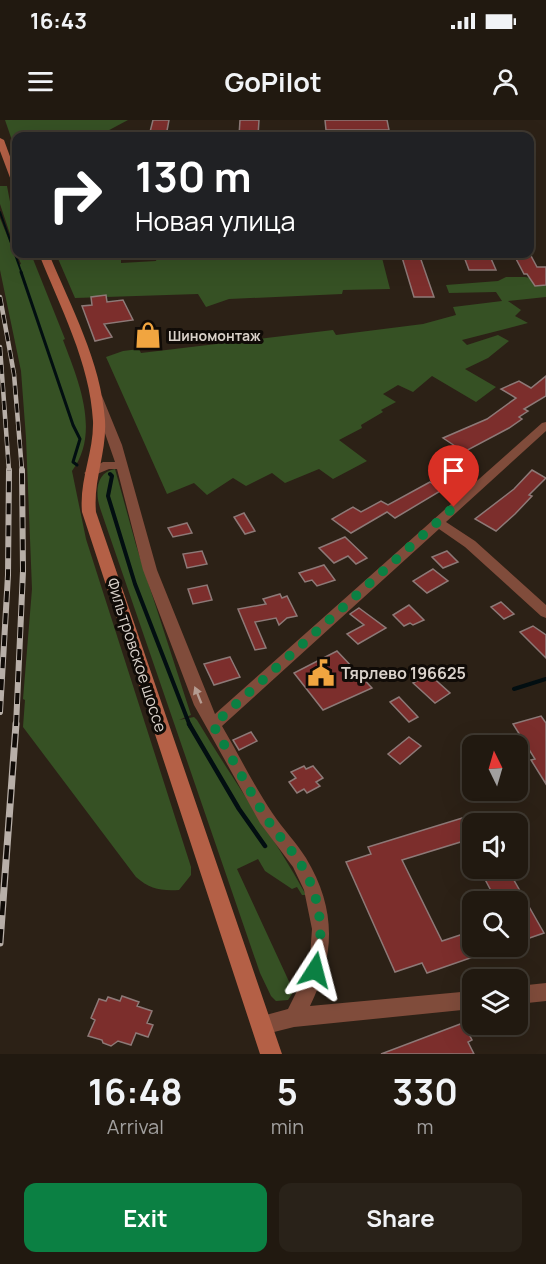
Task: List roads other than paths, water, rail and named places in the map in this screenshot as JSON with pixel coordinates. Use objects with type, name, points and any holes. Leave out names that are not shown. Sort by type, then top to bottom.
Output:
[{"type":"main road","points":[[0,140],[12,172]]},
{"type":"main road","name":"Фильтровское шоссе","points":[[45,258],[96,394],[99,424],[87,487],[90,512],[272,1054]]},
{"type":"street","points":[[96,394],[109,422],[150,570],[202,705],[266,818],[299,862],[313,889],[321,929],[319,957],[312,982],[294,1017]]},
{"type":"street","points":[[213,725],[546,425]]},
{"type":"street","points":[[90,473],[100,466],[122,466]]},
{"type":"street","points":[[437,522],[470,544],[546,613]]},
{"type":"street","points":[[528,994],[546,992]]},
{"type":"street","points":[[262,1025],[294,1017],[462,1001]]},
{"type":"waterway","points":[[0,212],[12,246]]},
{"type":"waterway","points":[[16,258],[22,274]]},
{"type":"waterway","points":[[21,272],[73,425],[80,439],[73,462],[77,465]]},
{"type":"waterway","points":[[110,474],[112,476],[108,496],[135,584],[190,725]]},
{"type":"waterway","points":[[514,689],[546,679]]},
{"type":"waterway","points":[[190,725],[239,809],[265,846]]},
{"type":"railway","points":[[0,297],[14,374],[22,471]]},
{"type":"railway","points":[[0,347],[9,471]]},
{"type":"railway","points":[[16,726],[23,571],[22,470]]},
{"type":"railway","points":[[0,712],[8,575],[9,471]]},
{"type":"railway","points":[[0,943],[16,724]]},
{"type":"place","name":"Шиномонтаж","points":[[148,335]]},
{"type":"place","name":"Тярлево 196625","points":[[321,673]]}]
